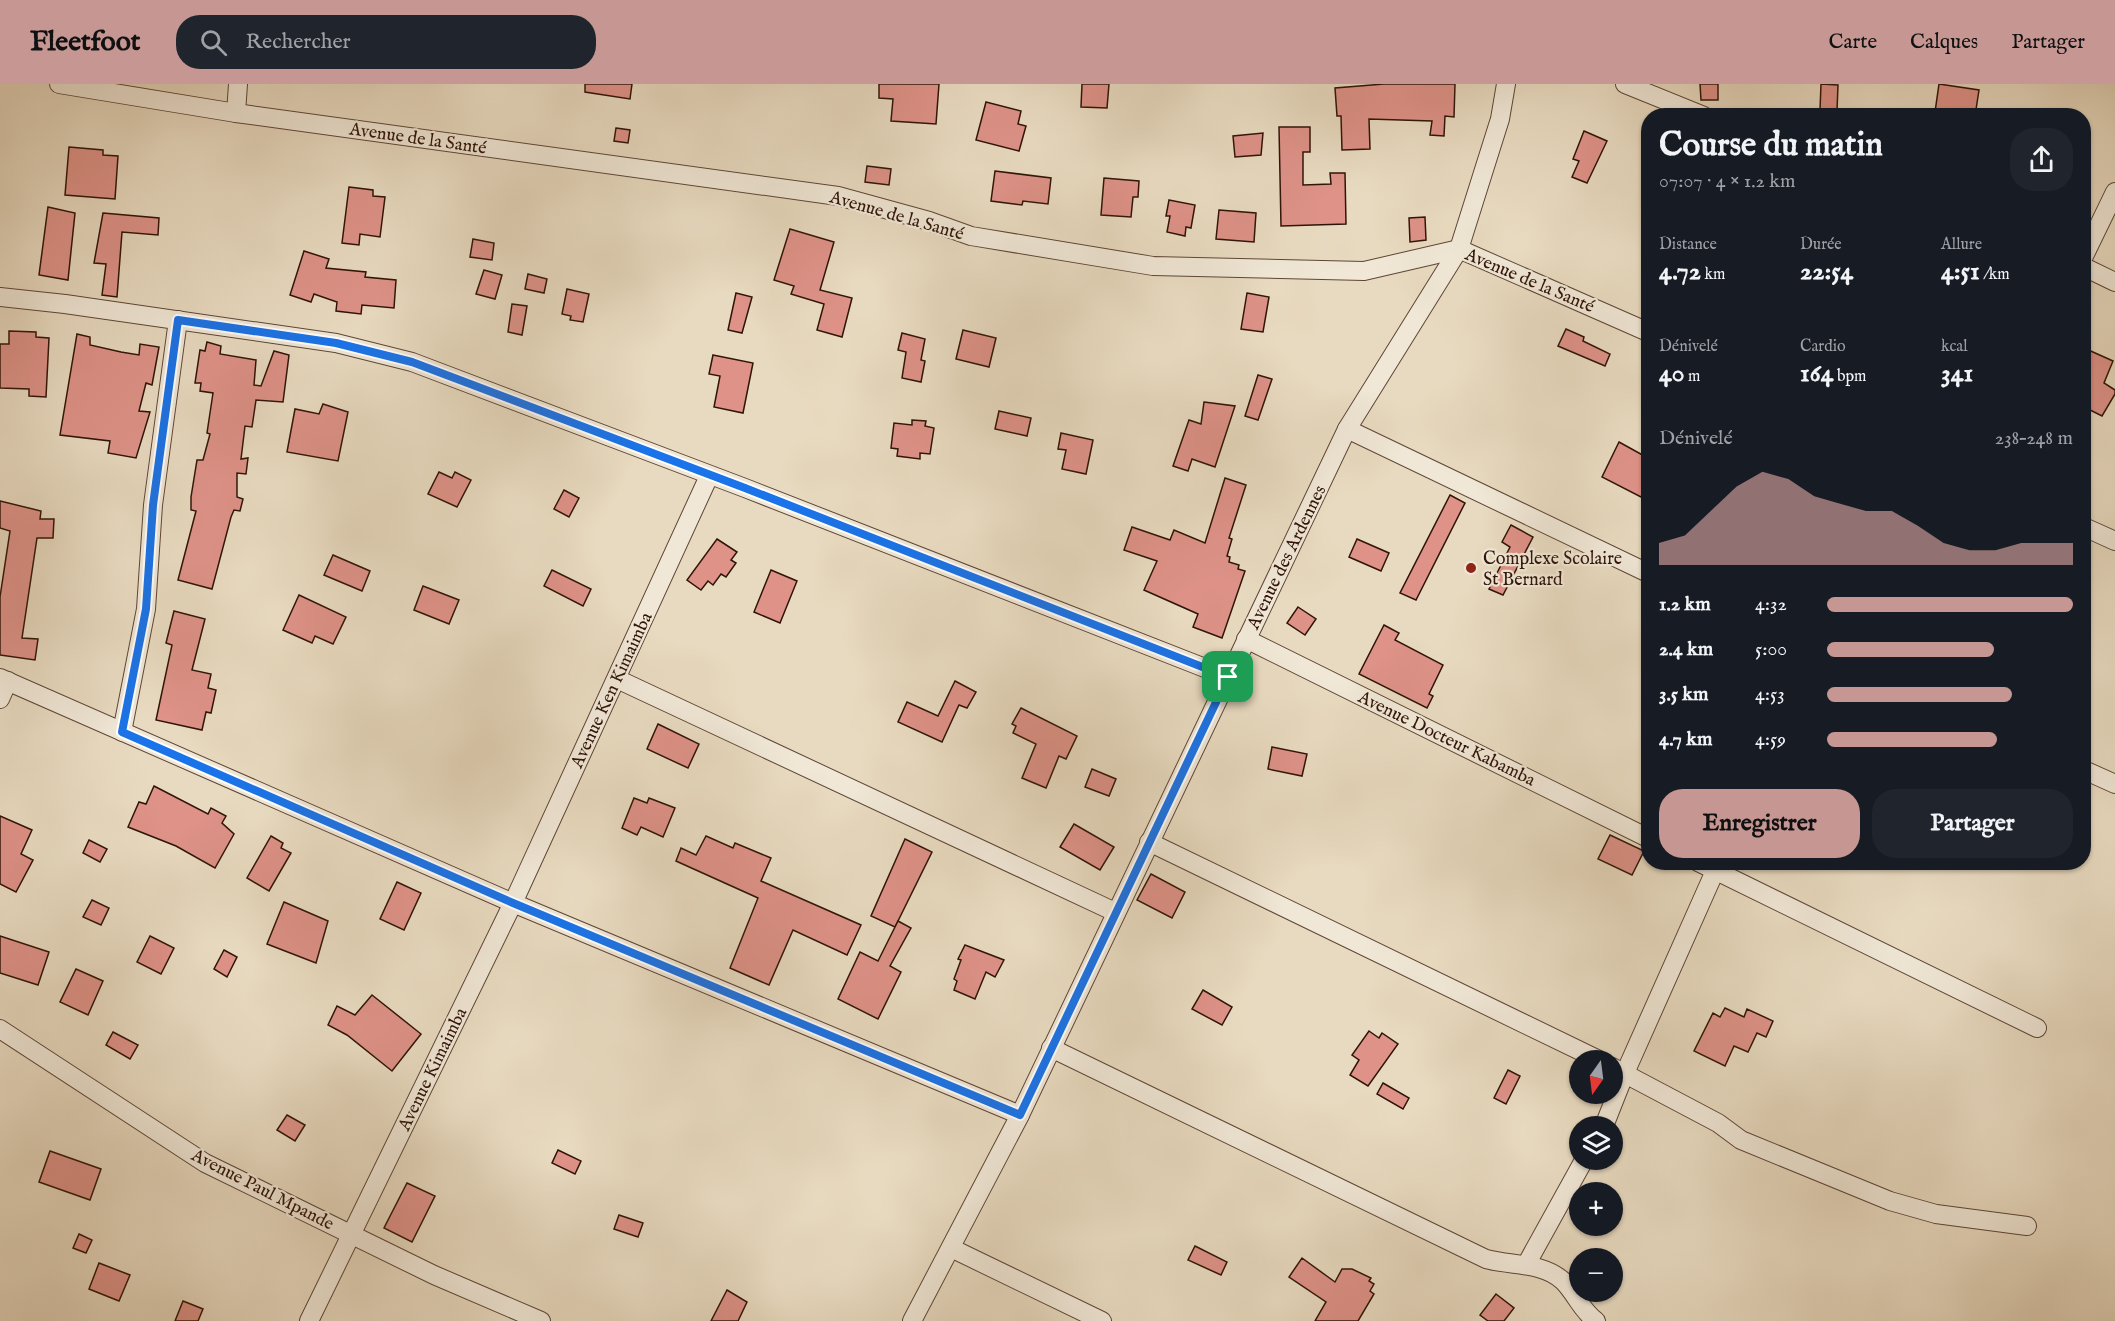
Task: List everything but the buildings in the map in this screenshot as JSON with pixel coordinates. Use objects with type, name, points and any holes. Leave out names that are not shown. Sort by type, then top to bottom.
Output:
[{"type":"street","name":"Avenue de la Santé","points":[[59,84],[236,113],[838,195],[929,221],[971,236],[1153,266],[1365,271],[1459,249],[1641,329]]},
{"type":"street","points":[[236,113],[238,84]]},
{"type":"street","name":"Avenue des Ardennes","points":[[912,1321],[1020,1115],[1347,429],[1459,249],[1500,119],[1506,84]]},
{"type":"street","points":[[1625,84],[1684,108]]},
{"type":"street","points":[[2091,242],[2115,192]]},
{"type":"street","points":[[2091,270],[2115,282]]},
{"type":"street","points":[[0,297],[336,343],[412,362],[1228,677]]},
{"type":"street","points":[[122,732],[146,609],[153,505],[178,320]]},
{"type":"street","points":[[1347,429],[1641,570]]},
{"type":"street","name":"Avenue Ken Kimaimba","points":[[513,903],[709,476]]},
{"type":"street","points":[[2091,530],[2115,541]]},
{"type":"street","name":"Avenue Docteur Kabamba","points":[[1246,639],[1641,835]]},
{"type":"street","points":[[617,679],[1115,912]]},
{"type":"street","points":[[0,699],[4,680],[513,903],[1020,1115]]},
{"type":"street","points":[[2091,773],[2115,784]]},
{"type":"street","points":[[1149,842],[1578,1050]]},
{"type":"street","points":[[1623,1061],[1708,870]]},
{"type":"street","points":[[1720,870],[2037,1028]]},
{"type":"street","name":"Avenue Kimaimba","points":[[309,1321],[513,903]]},
{"type":"street","name":"Avenue Paul Mpande","points":[[0,1029],[205,1163],[434,1275],[541,1321]]},
{"type":"street","points":[[1052,1047],[1486,1259],[1549,1271],[1563,1281],[1583,1311],[1596,1321]]},
{"type":"street","points":[[1623,1072],[1718,1123],[1741,1140],[1890,1201],[1936,1214],[2027,1226]]},
{"type":"street","points":[[1526,1265],[1578,1170]]},
{"type":"street","points":[[951,1248],[1102,1321]]},
{"type":"place","name":"Complexe Scolaire St Bernard","points":[[1471,568]]},
{"type":"route","points":[[178,320],[336,343],[412,362],[470,382],[745,488],[1228,677],[1020,1115],[513,903],[122,732],[146,609],[153,505],[178,320]]}]
